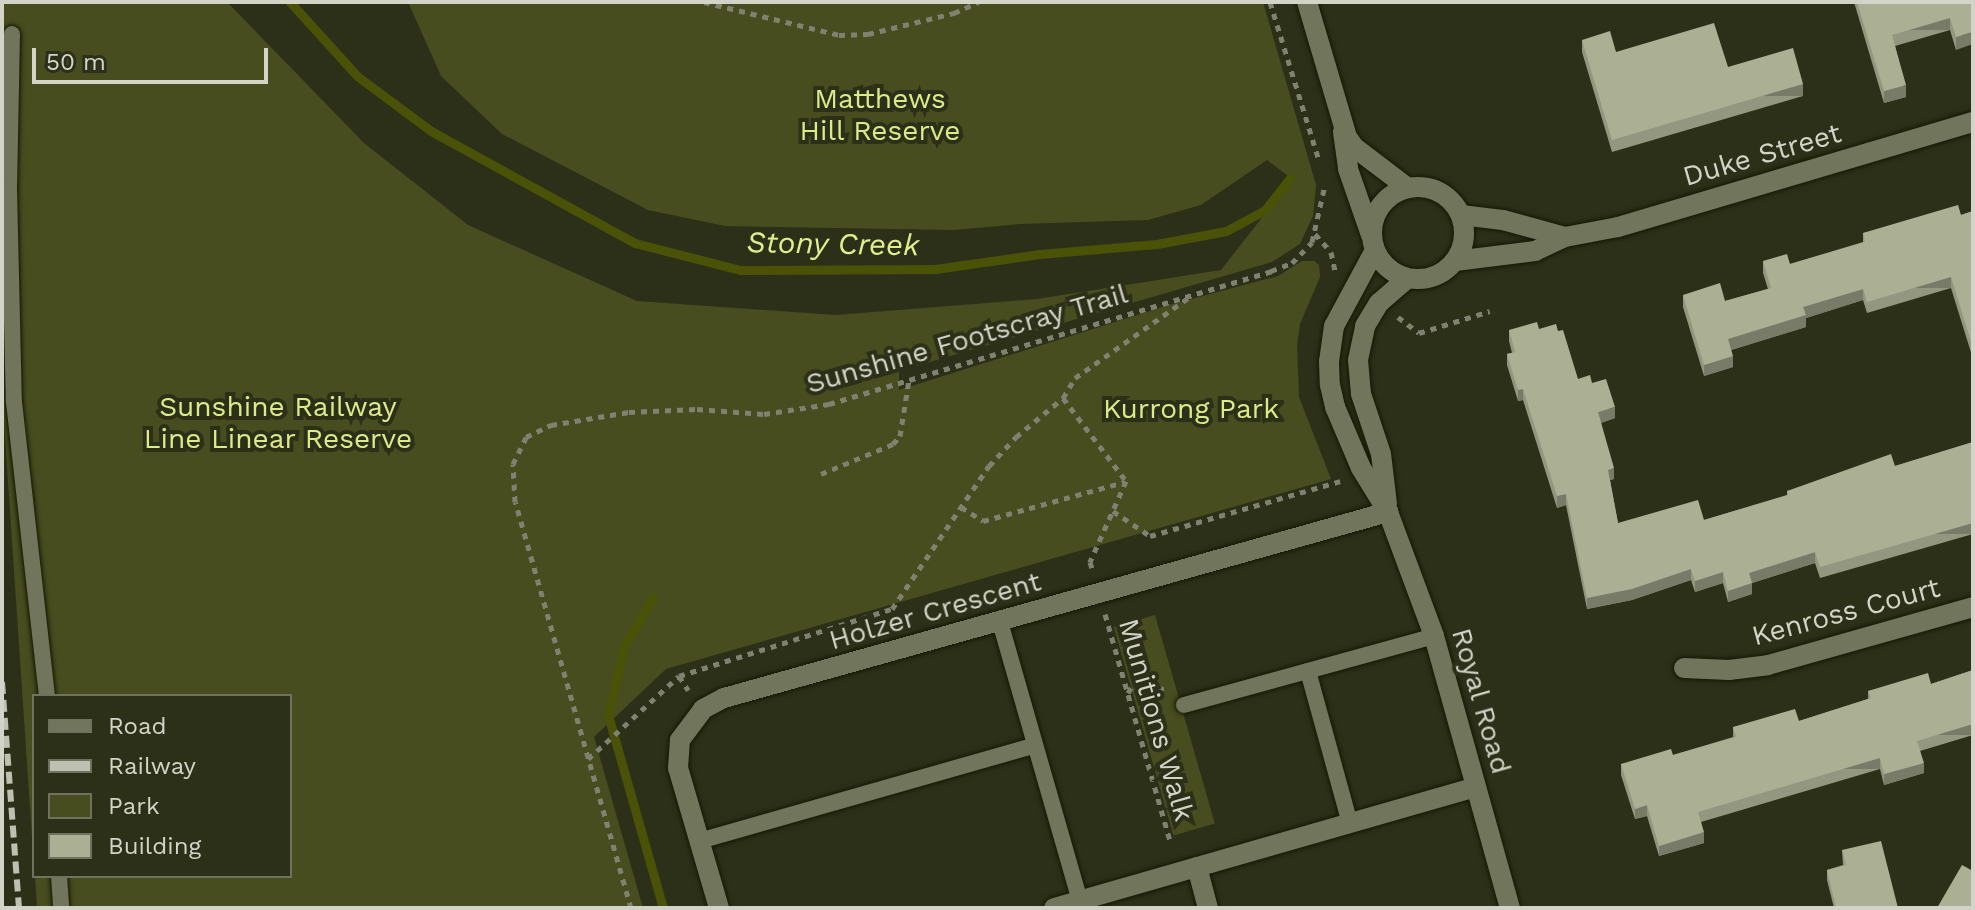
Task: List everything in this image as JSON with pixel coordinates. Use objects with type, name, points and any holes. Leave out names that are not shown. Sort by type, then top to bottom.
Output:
[{"type":"street","points":[[1307,2],[1341,120],[1348,169],[1373,242],[1387,268],[1407,279],[1434,277],[1455,261],[1465,231],[1461,215],[1439,192],[1424,187],[1408,188],[1381,205],[1373,242]]},
{"type":"street","points":[[1341,120],[1354,147],[1408,188]]},
{"type":"street","name":"Duke Street","points":[[1455,261],[1518,255],[1565,237],[1618,227],[1973,122]]},
{"type":"street","name":"Duke Street","points":[[1461,215],[1503,220],[1565,237]]},
{"type":"street","name":"Royal Road","points":[[1373,242],[1340,309],[1329,362],[1335,407],[1361,468],[1388,512],[1434,636],[1510,908]]},
{"type":"street","name":"Royal Road","points":[[1388,512],[1381,454],[1361,394],[1358,360],[1365,326],[1379,303],[1407,279]]},
{"type":"street","name":"Holzer Crescent","points":[[719,908],[678,768],[677,754],[686,727],[703,709],[724,698],[1388,512]]},
{"type":"street","name":"Kenross Court","points":[[1684,668],[1729,670],[1768,665],[1973,607]]},
{"type":"street","points":[[1054,908],[1476,787]]},
{"type":"street","points":[[1197,867],[1208,908]]},
{"type":"lane","points":[[12,34],[9,188],[14,402],[47,694]]},
{"type":"lane","points":[[1000,622],[1080,901]]},
{"type":"lane","points":[[1183,700],[1308,671],[1434,636]]},
{"type":"lane","points":[[1308,671],[1350,823]]},
{"type":"lane","points":[[699,841],[1035,745]]},
{"type":"lane","points":[[59,878],[61,908]]},
{"type":"path","points":[[704,2],[750,16],[839,35],[868,34],[954,13],[979,2]]},
{"type":"path","points":[[1270,2],[1322,167]]},
{"type":"path","name":"Sunshine Footscray Trail","points":[[631,908],[515,502],[513,464],[526,437],[551,425],[629,412],[697,409],[764,414],[800,410],[909,380],[1292,263],[1315,234],[1326,191],[1324,178]]},
{"type":"path","points":[[1315,234],[1331,252],[1335,270],[1345,278]]},
{"type":"path","points":[[588,759],[639,709],[679,676],[892,609],[989,466],[1016,437],[1063,398],[1075,378],[1196,292]]},
{"type":"path","points":[[1396,316],[1419,333],[1490,311]]},
{"type":"path","points":[[821,474],[893,444],[900,436],[909,380]]},
{"type":"path","points":[[1063,398],[1126,481]]},
{"type":"path","points":[[1113,511],[1150,536],[1341,480]]},
{"type":"path","points":[[961,507],[983,521],[1126,481]]},
{"type":"path","points":[[1090,562],[1126,481]]},
{"type":"path","name":"Munitions Walk","points":[[1104,609],[1170,841]]},
{"type":"path","points":[[1128,694],[1143,664],[1130,619]]},
{"type":"path","points":[[679,676],[691,694]]},
{"type":"path","points":[[1135,681],[1183,700]]},
{"type":"green space","points":[[2,2],[227,2],[364,143],[468,225],[637,301],[836,315],[1037,299],[1221,270],[1292,179],[1267,160],[1201,205],[1148,220],[1020,224],[953,230],[725,226],[648,210],[502,134],[441,76],[408,2],[1263,2],[1316,185],[1313,216],[1300,244],[1272,262],[899,371],[899,390],[1169,305],[1278,276],[1302,261],[1314,261],[1319,265],[1320,277],[1300,324],[1297,345],[1299,397],[1331,479],[666,669],[594,737],[643,908],[37,908],[35,878],[292,878],[292,694],[32,694],[32,837],[2,392]]},
{"type":"green space","points":[[1155,615],[1215,824],[1173,835],[1114,627]]},
{"type":"building","points":[[1857,2],[1973,2],[1973,32],[1956,37],[1950,18],[1892,35],[1906,85],[1884,91]]},
{"type":"building","points":[[1714,23],[1728,67],[1793,48],[1803,84],[1612,140],[1582,40],[1610,31],[1616,52]]},
{"type":"building","points":[[1958,205],[1961,215],[1973,211],[1973,348],[1951,277],[1867,302],[1863,289],[1803,307],[1806,315],[1728,339],[1733,356],[1704,365],[1683,295],[1720,283],[1725,301],[1771,288],[1763,261],[1787,254],[1790,264],[1865,242],[1863,233]]},
{"type":"building","points":[[1537,322],[1539,329],[1556,324],[1558,331],[1563,330],[1578,379],[1590,375],[1592,383],[1606,379],[1615,407],[1598,412],[1614,468],[1608,470],[1618,523],[1698,500],[1704,520],[1788,495],[1787,491],[1891,454],[1895,466],[1973,442],[1973,523],[1820,567],[1815,552],[1749,573],[1752,583],[1728,591],[1723,572],[1695,581],[1691,569],[1632,589],[1587,598],[1566,494],[1557,496],[1523,389],[1518,390],[1507,354],[1515,352],[1509,330]]},
{"type":"building","points":[[1973,670],[1973,724],[1917,741],[1924,763],[1884,774],[1880,758],[1698,812],[1704,832],[1659,846],[1647,805],[1635,809],[1621,764],[1671,749],[1673,755],[1736,737],[1733,727],[1795,709],[1799,721],[1871,698],[1868,691],[1928,673],[1931,684]]},
{"type":"building","points":[[1881,841],[1898,908],[1836,908],[1827,870],[1846,865],[1842,850]]},
{"type":"building","points":[[1962,865],[1973,871],[1973,908],[1937,908]]},
{"type":"waterway","name":"Stony Creek","points":[[290,2],[357,76],[431,131],[635,243],[740,270],[935,269],[1040,254],[1157,244],[1226,231],[1265,210],[1290,178]]},
{"type":"waterway","points":[[653,597],[624,646],[608,715],[663,908]]},
{"type":"railway","points":[[2,682],[19,908]]},
{"type":"park label","name":"Matthews Hill Reserve","points":[[880,115]]},
{"type":"park label","name":"Kurrong Park","points":[[1191,409]]},
{"type":"park label","name":"Sunshine Railway Line Linear Reserve","points":[[278,423]]}]
